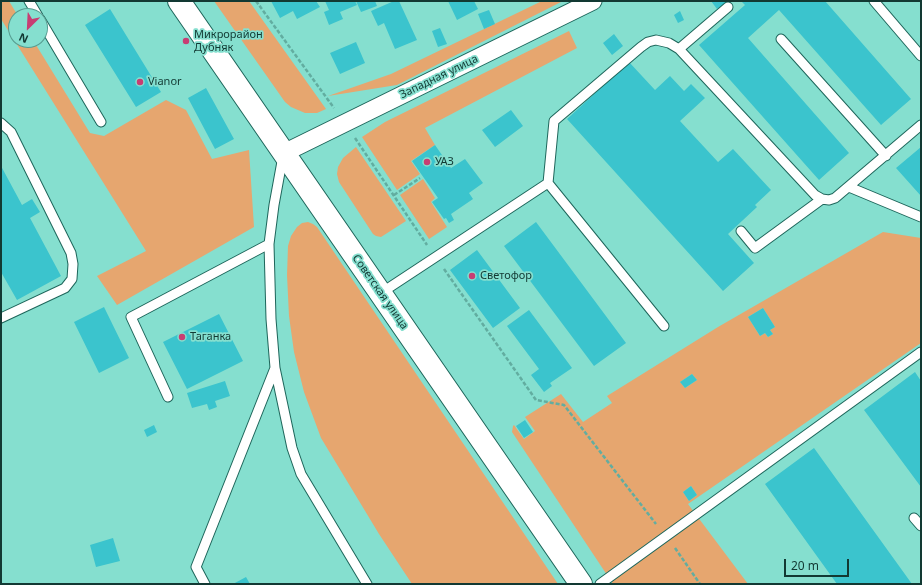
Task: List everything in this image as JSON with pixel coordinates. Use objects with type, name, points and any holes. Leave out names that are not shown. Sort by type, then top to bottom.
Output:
[{"type":"main road","name":"Советская улица","points":[[179,1],[581,584]]},
{"type":"street","name":"Западная улица","points":[[284,153],[593,1]]},
{"type":"lane","points":[[874,1],[921,56]]},
{"type":"lane","points":[[679,49],[728,7]]},
{"type":"lane","points":[[48,33],[101,122]]},
{"type":"lane","points":[[781,39],[886,156]]},
{"type":"lane","points":[[664,326],[548,183],[554,121],[640,47],[648,42],[656,40],[669,43],[679,49],[815,195],[822,199],[829,200],[835,198],[849,188],[921,125]]},
{"type":"lane","points":[[1,123],[11,132],[71,253],[74,264],[72,279],[65,288],[1,318]]},
{"type":"lane","points":[[284,153],[274,205],[269,244],[271,312],[275,368],[292,448],[302,474],[367,584]]},
{"type":"lane","points":[[381,293],[548,183]]},
{"type":"lane","points":[[849,188],[921,217]]},
{"type":"lane","points":[[740,231],[754,248],[822,199]]},
{"type":"lane","points":[[168,397],[131,317],[269,244]]},
{"type":"lane","points":[[600,584],[921,352]]},
{"type":"lane","points":[[205,584],[196,567],[275,368]]},
{"type":"lane","points":[[914,518],[921,526]]},
{"type":"path","points":[[256,1],[345,122],[422,238]]},
{"type":"path","points":[[394,195],[420,178]]},
{"type":"path","points":[[453,282],[536,400],[564,404],[667,537],[700,584]]},
{"type":"shaded area","points":[[1,1],[9,1],[13,8],[8,8],[8,30],[1,19]]},
{"type":"shaded area","points":[[214,1],[249,1],[326,109],[317,113],[305,113],[291,107],[285,102]]},
{"type":"shaded area","points":[[542,1],[563,1],[397,85],[328,96],[391,74]]},
{"type":"shaded area","points":[[569,31],[577,48],[425,128],[435,145],[411,161],[420,174],[397,190],[362,137],[385,122]]},
{"type":"shaded area","points":[[19,48],[38,48],[90,133],[104,136],[166,100],[186,110],[212,159],[249,150],[254,227],[117,305],[97,276],[146,251]]},
{"type":"shaded area","points":[[356,147],[406,221],[381,237],[373,234],[339,182],[337,174],[338,167],[343,158]]},
{"type":"shaded area","points":[[423,179],[435,198],[431,202],[447,227],[429,239],[400,195]]},
{"type":"shaded area","points":[[308,222],[317,227],[558,584],[412,584],[379,534],[321,438],[304,392],[294,352],[289,316],[287,275],[288,246],[291,236],[297,227],[302,223]]},
{"type":"shaded area","points":[[883,232],[921,238],[921,343],[688,504],[748,584],[613,584],[512,432],[513,426],[514,425],[524,439],[535,431],[525,417],[561,394],[583,422],[612,403],[607,396],[718,327]],"holes":[[[763,308],[775,327],[770,330],[773,334],[768,337],[765,333],[760,336],[748,317]],[[692,374],[697,380],[685,388],[680,382]],[[691,486],[697,495],[689,501],[683,492]]]},
{"type":"building","points":[[271,1],[316,1],[320,7],[297,19],[293,11],[280,18]]},
{"type":"building","points":[[325,1],[355,1],[357,5],[340,12],[343,19],[329,25],[324,12],[329,10]]},
{"type":"building","points":[[356,1],[375,1],[377,6],[361,12]]},
{"type":"building","points":[[394,1],[399,1],[417,40],[395,49],[384,23],[378,26],[371,11]]},
{"type":"building","points":[[448,1],[474,1],[478,9],[457,20]]},
{"type":"building","points":[[711,1],[726,1],[727,2],[717,9]]},
{"type":"building","points":[[741,1],[825,1],[911,99],[881,125],[779,10],[748,38],[849,153],[819,180],[699,45],[745,5]]},
{"type":"building","points":[[110,9],[161,92],[136,107],[85,25]]},
{"type":"building","points":[[489,10],[495,24],[484,29],[478,14]]},
{"type":"building","points":[[680,11],[684,20],[678,23],[674,15]]},
{"type":"building","points":[[440,28],[447,44],[438,47],[432,31]]},
{"type":"building","points":[[614,34],[623,46],[612,55],[603,43]]},
{"type":"building","points":[[356,42],[365,63],[340,74],[330,53]]},
{"type":"building","points":[[629,62],[655,90],[670,76],[684,91],[691,84],[705,98],[680,121],[718,162],[733,149],[771,190],[755,205],[757,207],[728,234],[754,263],[723,291],[567,119]]},
{"type":"building","points":[[206,88],[234,139],[215,149],[188,98]]},
{"type":"building","points":[[511,110],[523,126],[495,147],[482,130]]},
{"type":"building","points":[[435,145],[451,168],[465,159],[483,183],[469,193],[473,199],[451,214],[454,220],[449,223],[446,218],[444,219],[432,202],[438,198],[412,161]]},
{"type":"building","points":[[921,147],[921,196],[896,168]]},
{"type":"building","points":[[1,166],[22,205],[32,199],[40,212],[30,218],[61,276],[17,300],[1,272]]},
{"type":"building","points":[[536,222],[626,343],[594,366],[504,246]]},
{"type":"building","points":[[477,250],[520,308],[493,328],[450,270]]},
{"type":"building","points":[[104,307],[129,358],[99,373],[74,322]]},
{"type":"building","points":[[763,308],[775,327],[770,330],[773,334],[768,337],[765,333],[760,336],[748,317]]},
{"type":"building","points":[[529,310],[572,368],[550,383],[552,386],[544,392],[531,375],[539,369],[507,326]]},
{"type":"building","points":[[219,314],[243,361],[187,389],[163,342]]},
{"type":"building","points":[[915,372],[921,381],[921,487],[864,410]]},
{"type":"building","points":[[692,374],[697,380],[685,388],[680,382]]},
{"type":"building","points":[[225,381],[230,396],[215,401],[217,407],[209,410],[207,404],[192,408],[187,393]]},
{"type":"building","points":[[525,420],[533,432],[524,438],[516,426]]},
{"type":"building","points":[[154,425],[157,432],[147,437],[144,430]]},
{"type":"building","points":[[814,448],[912,584],[837,584],[765,484]]},
{"type":"building","points":[[691,486],[697,495],[689,501],[683,492]]},
{"type":"building","points":[[113,538],[120,561],[96,567],[90,545]]},
{"type":"building","points":[[246,577],[250,584],[233,584]]},
{"type":"place","name":"Микрорайон Дубняк","points":[[186,41]]},
{"type":"place","name":"Vianor","points":[[140,82]]},
{"type":"place","name":"УАЗ","points":[[427,162]]},
{"type":"place","name":"Светофор","points":[[472,276]]},
{"type":"place","name":"Таганка","points":[[182,337]]}]
